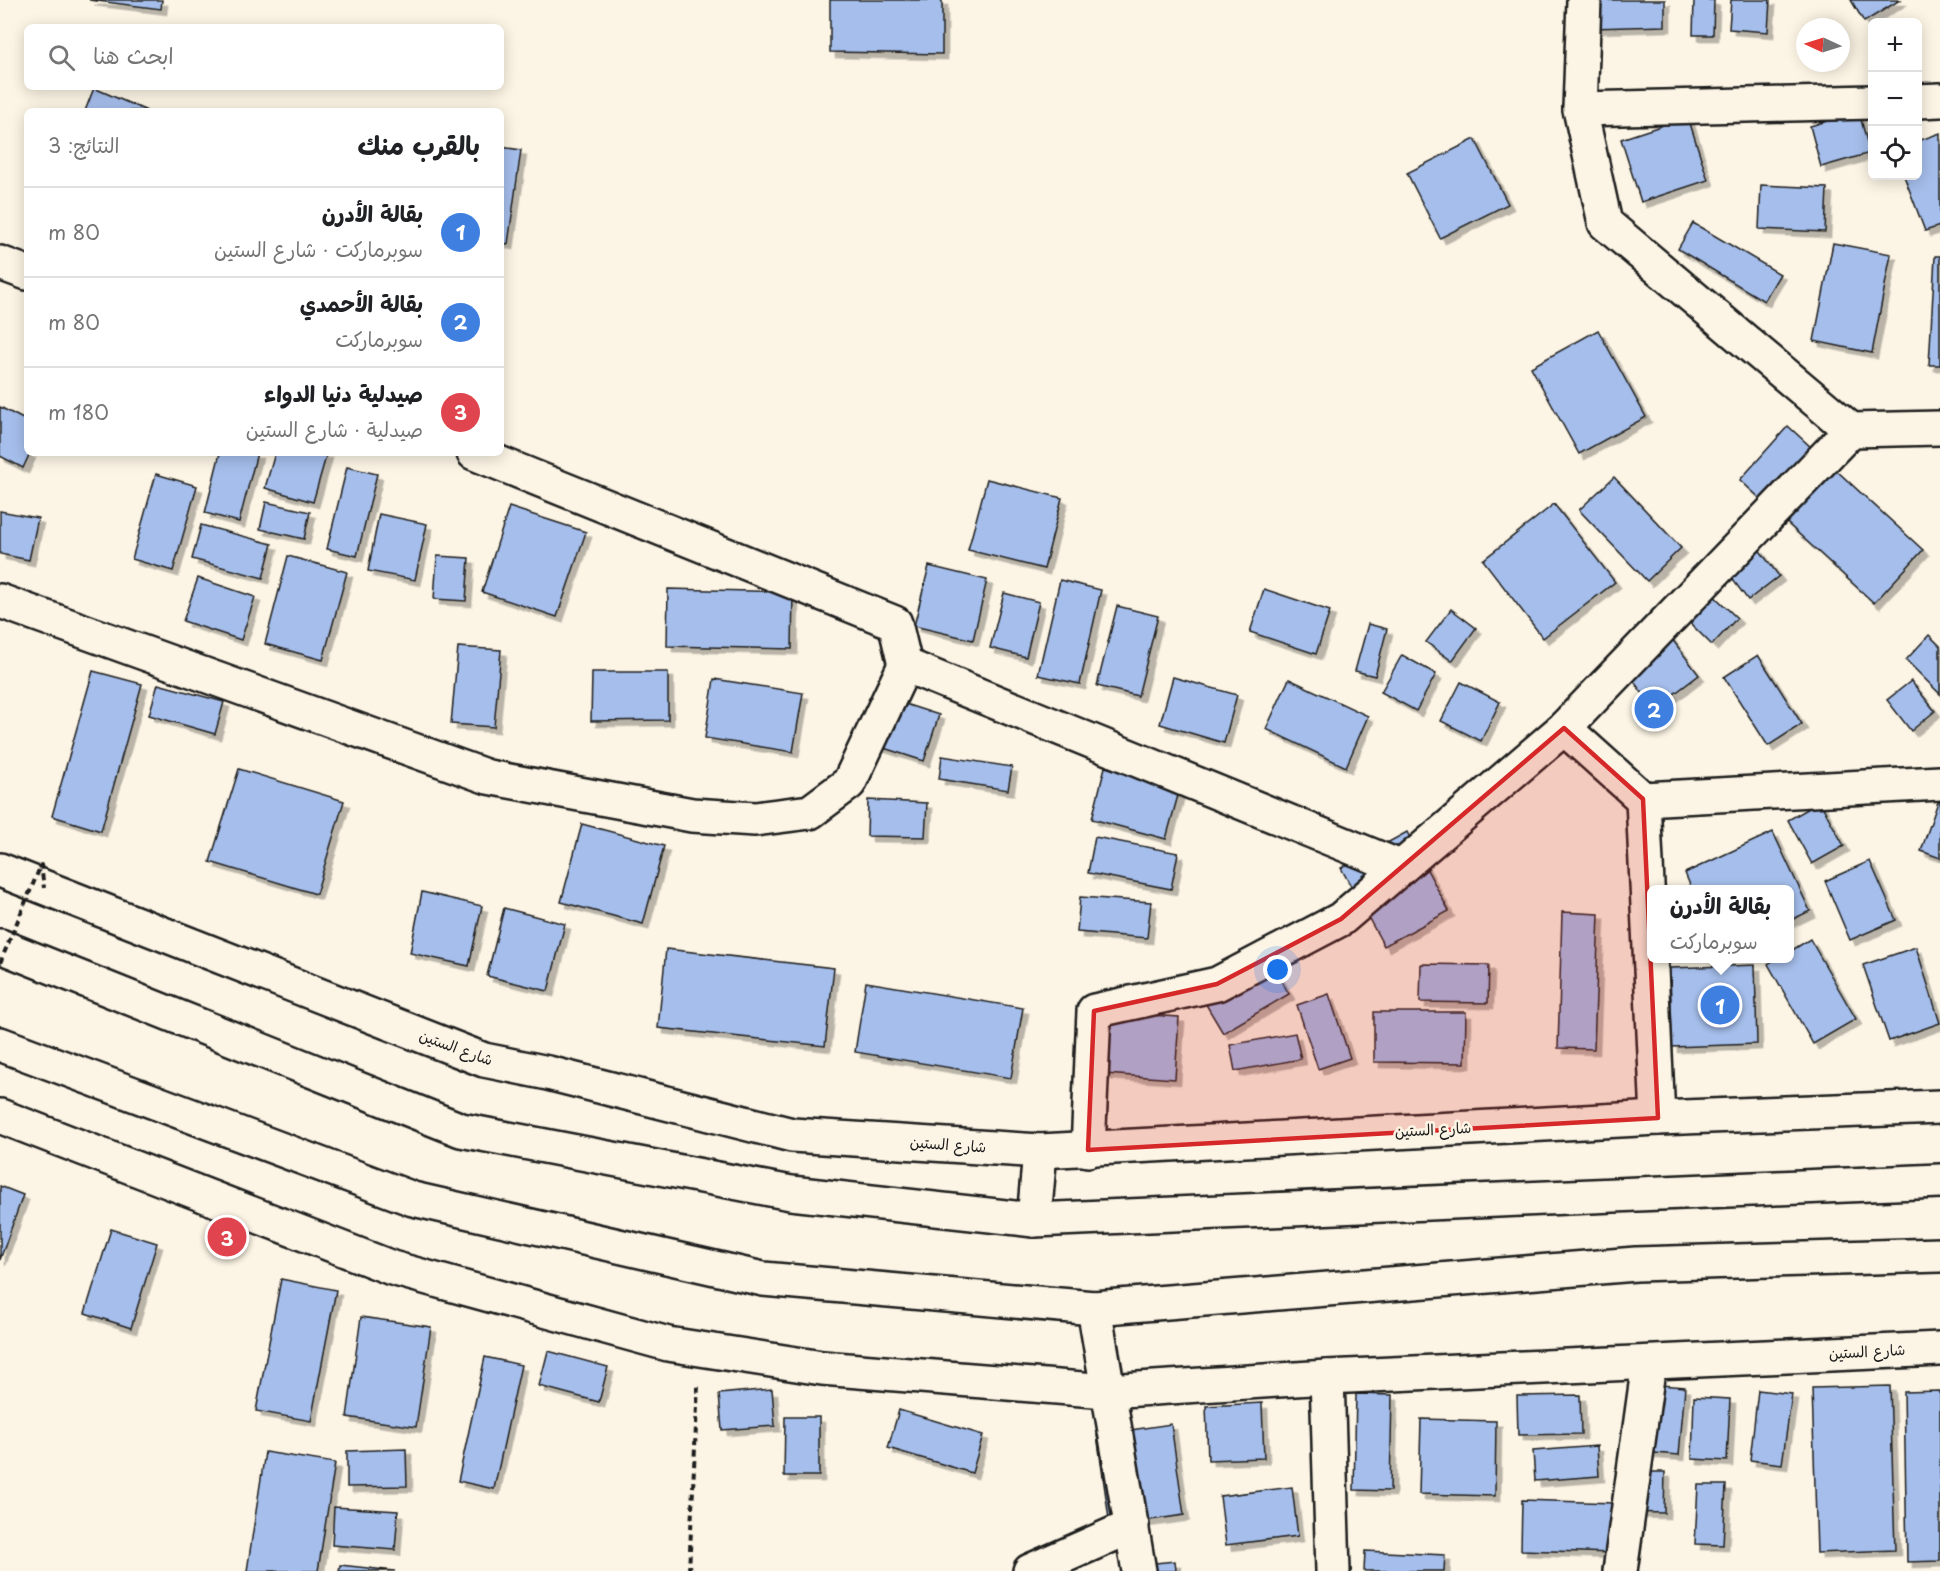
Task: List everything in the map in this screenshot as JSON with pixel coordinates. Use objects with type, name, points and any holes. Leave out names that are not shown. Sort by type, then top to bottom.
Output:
[{"type":"main road","points":[[1584,0],[1580,109],[1605,223],[1851,430],[1940,428]]},
{"type":"main road","points":[[1922,101],[1940,100]]},
{"type":"main road","points":[[1580,109],[1868,102]]},
{"type":"main road","points":[[0,262],[24,272]]},
{"type":"main road","points":[[1088,1150],[1094,1011],[1217,984],[1341,919],[1564,728],[1851,430]]},
{"type":"main road","points":[[0,601],[488,777],[692,815],[755,819],[810,812],[849,783],[905,665],[895,623],[481,456]]},
{"type":"main road","points":[[905,665],[1400,867]]},
{"type":"main road","points":[[1564,728],[1643,799],[1940,783]]},
{"type":"main road","points":[[1643,799],[1647,885]]},
{"type":"main road","name":"شارع الستين","points":[[0,870],[484,1060],[548,1073],[792,1135],[1040,1151],[1088,1150],[1658,1118],[1940,1107]]},
{"type":"main road","points":[[0,946],[461,1130],[791,1192],[1034,1220],[1940,1181]]},
{"type":"main road","points":[[1651,963],[1658,1118]]},
{"type":"main road","points":[[0,1044],[413,1199],[763,1280],[1094,1308],[1636,1264],[1940,1255]]},
{"type":"main road","name":"شارع الستين","points":[[0,1116],[392,1268],[668,1344],[822,1368],[1107,1390],[1328,1377],[1940,1349]]},
{"type":"main road","points":[[1034,1220],[1040,1151]]},
{"type":"main road","points":[[1094,1308],[1139,1571]]},
{"type":"main road","points":[[1620,1571],[1649,1363]]},
{"type":"main road","points":[[1328,1377],[1334,1571]]},
{"type":"main road","points":[[1030,1571],[1132,1526]]},
{"type":"path","points":[[0,963],[41,865],[44,888]]},
{"type":"path","points":[[689,1571],[700,1349]]},
{"type":"highlighted area","points":[[1564,728],[1643,799],[1658,1118],[1088,1150],[1094,1011],[1217,984],[1341,919]]},
{"type":"building","points":[[89,0],[162,0],[161,9]]},
{"type":"building","points":[[830,0],[942,0],[942,54],[830,52]]},
{"type":"building","points":[[1591,0],[1665,0],[1665,26],[1592,28]]},
{"type":"building","points":[[1694,0],[1714,0],[1713,35],[1693,35]]},
{"type":"building","points":[[1731,0],[1770,0],[1768,32],[1729,29]]},
{"type":"building","points":[[1851,0],[1900,0],[1868,18],[1864,22]]},
{"type":"building","points":[[93,90],[99,90],[140,108],[86,108]]},
{"type":"building","points":[[1859,112],[1868,154],[1821,167],[1810,126]]},
{"type":"building","points":[[1688,117],[1708,180],[1641,202],[1621,139]]},
{"type":"building","points":[[1940,133],[1940,226],[1925,231],[1906,180],[1922,180],[1922,140]]},
{"type":"building","points":[[1475,139],[1508,204],[1440,238],[1407,173]]},
{"type":"building","points":[[504,147],[521,150],[508,244],[504,243]]},
{"type":"building","points":[[1761,185],[1827,188],[1825,232],[1759,229]]},
{"type":"building","points":[[1693,223],[1780,274],[1764,301],[1678,249]]},
{"type":"building","points":[[1833,243],[1891,254],[1872,353],[1814,341]]},
{"type":"building","points":[[1935,256],[1940,256],[1940,365],[1929,365]]},
{"type":"building","points":[[1598,330],[1646,417],[1579,454],[1531,367]]},
{"type":"building","points":[[0,407],[24,419],[24,456],[29,456],[23,468],[0,456]]},
{"type":"building","points":[[1788,426],[1923,550],[1874,603],[1740,480]]},
{"type":"building","points":[[219,456],[256,456],[239,522],[205,513]]},
{"type":"building","points":[[274,456],[326,456],[313,502],[265,488]]},
{"type":"building","points":[[347,467],[377,474],[357,556],[327,549]]},
{"type":"building","points":[[156,474],[197,486],[173,571],[132,559]]},
{"type":"building","points":[[1614,477],[1681,548],[1647,581],[1579,510]]},
{"type":"building","points":[[987,479],[1062,498],[1044,569],[968,550]]},
{"type":"building","points":[[266,502],[310,512],[304,539],[260,529]]},
{"type":"building","points":[[1554,504],[1615,582],[1543,638],[1483,560]]},
{"type":"building","points":[[509,507],[586,532],[557,617],[482,592]]},
{"type":"building","points":[[0,511],[38,518],[29,560],[0,554]]},
{"type":"building","points":[[379,514],[427,524],[415,580],[368,571]]},
{"type":"building","points":[[201,525],[272,544],[263,578],[192,559]]},
{"type":"building","points":[[1758,548],[1779,576],[1748,600],[1727,572]]},
{"type":"building","points":[[288,556],[347,572],[323,660],[265,644]]},
{"type":"building","points":[[437,556],[469,558],[466,601],[434,599]]},
{"type":"building","points":[[929,566],[987,580],[973,640],[914,626]]},
{"type":"building","points":[[198,578],[255,597],[241,640],[183,621]]},
{"type":"building","points":[[1060,580],[1101,590],[1080,684],[1038,675]]},
{"type":"building","points":[[668,589],[793,592],[792,649],[667,646]]},
{"type":"building","points":[[1264,589],[1330,611],[1316,654],[1250,632]]},
{"type":"building","points":[[1709,591],[1737,618],[1712,645],[1684,617]]},
{"type":"building","points":[[1004,593],[1039,602],[1026,657],[990,648]]},
{"type":"building","points":[[1117,606],[1158,616],[1138,696],[1097,686]]},
{"type":"building","points":[[1451,609],[1476,628],[1452,661],[1426,642]]},
{"type":"building","points":[[1368,624],[1387,629],[1375,676],[1355,671]]},
{"type":"building","points":[[1666,631],[1699,675],[1654,709],[1621,664]]},
{"type":"building","points":[[1929,635],[1940,646],[1940,694],[1906,660]]},
{"type":"building","points":[[458,647],[501,650],[494,727],[451,724]]},
{"type":"building","points":[[1402,655],[1436,674],[1416,711],[1381,692]]},
{"type":"building","points":[[1758,655],[1802,724],[1768,746],[1724,677]]},
{"type":"building","points":[[93,671],[142,684],[101,831],[52,816]]},
{"type":"building","points":[[592,672],[668,672],[668,720],[591,721]]},
{"type":"building","points":[[1173,677],[1237,695],[1224,743],[1160,724]]},
{"type":"building","points":[[714,679],[803,693],[793,752],[705,738]]},
{"type":"building","points":[[1289,679],[1368,716],[1346,767],[1266,729]]},
{"type":"building","points":[[1911,681],[1935,711],[1911,731],[1887,700]]},
{"type":"building","points":[[1461,682],[1500,702],[1481,741],[1441,721]]},
{"type":"building","points":[[158,684],[224,702],[215,734],[149,715]]},
{"type":"building","points":[[880,696],[939,715],[924,761],[865,742]]},
{"type":"building","points":[[942,756],[1012,767],[1008,790],[939,779]]},
{"type":"building","points":[[1105,767],[1180,788],[1166,839],[1092,819]]},
{"type":"building","points":[[239,769],[344,801],[316,894],[210,862]]},
{"type":"building","points":[[1940,799],[1940,858],[1921,851]]},
{"type":"building","points":[[868,800],[927,803],[925,837],[867,836]]},
{"type":"building","points":[[1820,802],[1844,846],[1812,864],[1788,820]]},
{"type":"building","points":[[582,824],[664,846],[643,924],[561,902]]},
{"type":"building","points":[[1407,832],[1449,911],[1384,946],[1341,868]]},
{"type":"building","points":[[1773,832],[1810,911],[1794,919],[1794,885],[1690,885],[1685,873]]},
{"type":"building","points":[[1095,837],[1178,853],[1171,889],[1088,873]]},
{"type":"building","points":[[1870,861],[1896,920],[1850,940],[1825,881]]},
{"type":"building","points":[[422,892],[482,906],[469,966],[410,953]]},
{"type":"building","points":[[1080,897],[1151,902],[1147,938],[1077,932]]},
{"type":"building","points":[[504,908],[565,924],[548,991],[487,976]]},
{"type":"building","points":[[1562,912],[1599,914],[1594,1049],[1558,1048]]},
{"type":"building","points":[[1810,939],[1856,1019],[1813,1044],[1768,964],[1794,963],[1794,949]]},
{"type":"building","points":[[1259,942],[1289,994],[1223,1033],[1192,981]]},
{"type":"building","points":[[1916,947],[1940,1023],[1889,1041],[1863,965]]},
{"type":"building","points":[[666,949],[834,968],[825,1046],[658,1028]]},
{"type":"building","points":[[1421,964],[1489,965],[1488,1003],[1420,1002]]},
{"type":"building","points":[[1755,965],[1757,1044],[1672,1047],[1670,968]]},
{"type":"building","points":[[866,982],[1023,1008],[1011,1078],[855,1052]]},
{"type":"building","points":[[1329,994],[1350,1058],[1318,1069],[1297,1005]]},
{"type":"building","points":[[1080,1010],[1179,1017],[1175,1079],[1076,1072]]},
{"type":"building","points":[[1374,1012],[1466,1012],[1465,1063],[1374,1062]]},
{"type":"building","points":[[1295,1033],[1301,1059],[1235,1071],[1230,1045]]},
{"type":"building","points":[[0,1186],[23,1195],[0,1260]]},
{"type":"building","points":[[111,1229],[157,1243],[131,1328],[85,1313]]},
{"type":"building","points":[[281,1279],[336,1290],[311,1421],[256,1411]]},
{"type":"building","points":[[361,1317],[431,1327],[416,1427],[347,1417]]},
{"type":"building","points":[[548,1351],[608,1367],[599,1402],[539,1386]]},
{"type":"building","points":[[485,1357],[521,1365],[494,1489],[458,1481]]},
{"type":"building","points":[[1635,1383],[1685,1387],[1679,1455],[1629,1451]]},
{"type":"building","points":[[1890,1386],[1895,1550],[1817,1553],[1812,1388]]},
{"type":"building","points":[[772,1389],[775,1426],[722,1430],[719,1394]]},
{"type":"building","points":[[1758,1390],[1792,1394],[1782,1464],[1750,1460]]},
{"type":"building","points":[[1940,1391],[1940,1561],[1907,1562],[1904,1392]]},
{"type":"building","points":[[1356,1394],[1392,1395],[1390,1491],[1354,1490]]},
{"type":"building","points":[[1580,1395],[1581,1434],[1518,1435],[1517,1396]]},
{"type":"building","points":[[1694,1397],[1730,1399],[1727,1461],[1692,1459]]},
{"type":"building","points":[[1262,1403],[1264,1458],[1208,1460],[1206,1406]]},
{"type":"building","points":[[899,1410],[983,1435],[972,1473],[888,1448]]},
{"type":"building","points":[[785,1417],[819,1417],[819,1476],[784,1476]]},
{"type":"building","points":[[1421,1419],[1496,1421],[1495,1496],[1419,1494]]},
{"type":"building","points":[[1171,1424],[1184,1515],[1110,1526],[1097,1435]]},
{"type":"building","points":[[1597,1446],[1599,1476],[1535,1481],[1533,1451]]},
{"type":"building","points":[[406,1449],[407,1486],[347,1487],[347,1451]]},
{"type":"building","points":[[265,1452],[335,1463],[318,1571],[247,1571]]},
{"type":"building","points":[[1624,1472],[1665,1472],[1664,1513],[1624,1512]]},
{"type":"building","points":[[1698,1485],[1726,1485],[1723,1545],[1695,1544]]},
{"type":"building","points":[[1292,1487],[1298,1536],[1226,1545],[1220,1496]]},
{"type":"building","points":[[1522,1500],[1614,1503],[1612,1553],[1521,1550]]},
{"type":"building","points":[[334,1507],[398,1511],[395,1550],[332,1545]]},
{"type":"building","points":[[1365,1551],[1445,1555],[1444,1571],[1364,1571]]},
{"type":"building","points":[[1175,1561],[1176,1571],[1126,1571],[1125,1566]]},
{"type":"building","points":[[340,1565],[395,1571],[339,1571]]},
{"type":"place","name":"بقالة الأحمدي","points":[[1654,709]]},
{"type":"place","name":"بقالة الأدرن","points":[[1720,1005]]},
{"type":"place","name":"صيدلية دنيا الدواء","points":[[227,1237]]}]
